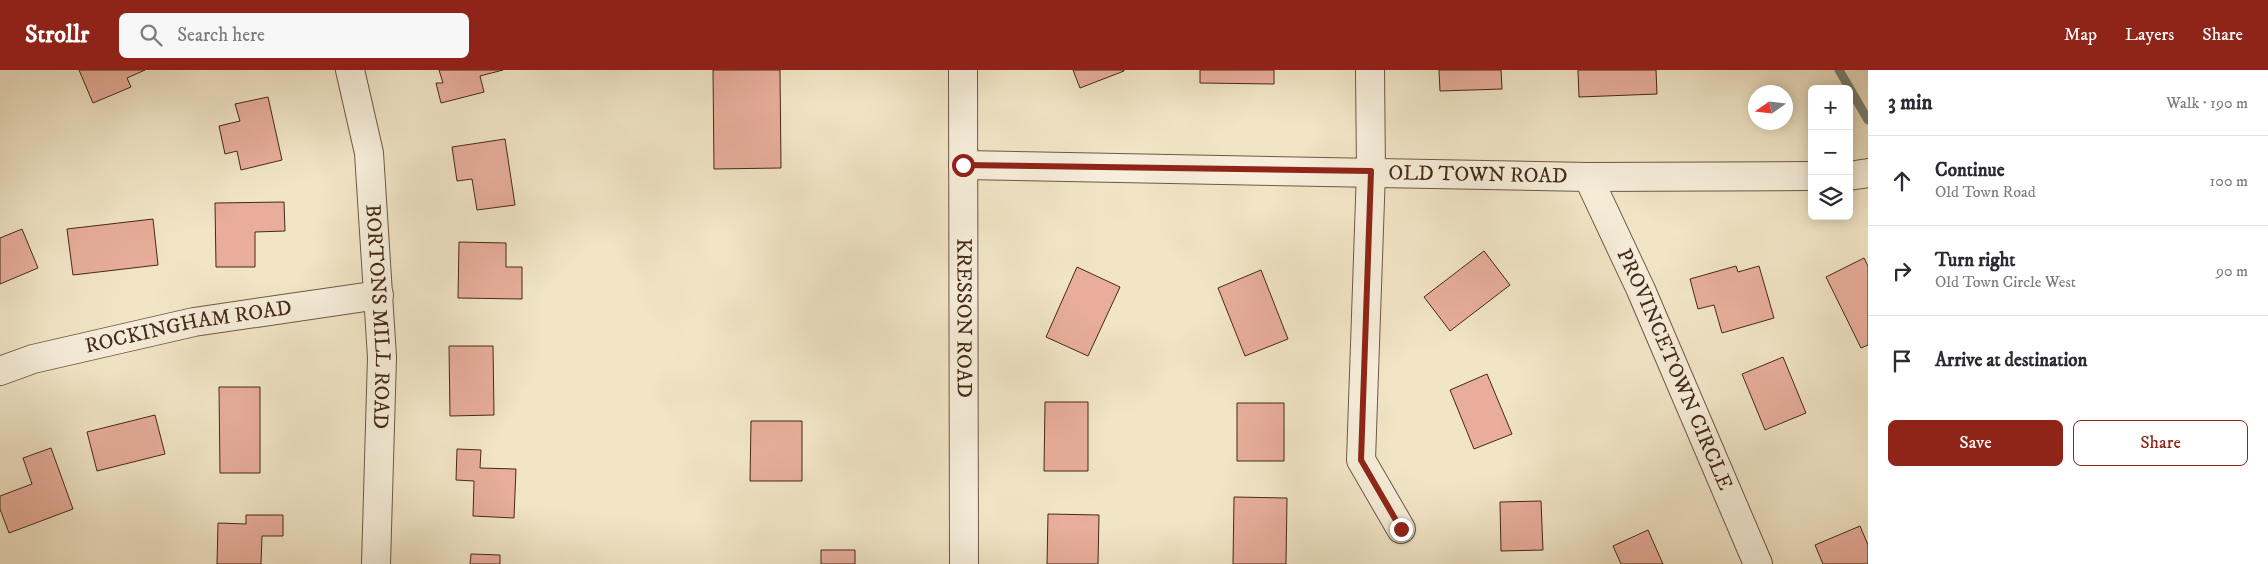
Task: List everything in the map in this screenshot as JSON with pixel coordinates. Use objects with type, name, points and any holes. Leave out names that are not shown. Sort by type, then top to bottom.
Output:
[{"type":"street","name":"BORTONS MILL ROAD","points":[[350,70],[369,153],[382,357],[376,564]]},
{"type":"street","name":"KRESSON ROAD","points":[[963,70],[964,564]]},
{"type":"street","points":[[1370,70],[1371,171],[1361,460],[1401,529]]},
{"type":"street","name":"OLD TOWN ROAD","points":[[963,165],[1371,171],[1588,177],[1808,176]]},
{"type":"street","points":[[1853,175],[1868,173]]},
{"type":"street","name":"PROVINCETOWN CIRCLE","points":[[1588,177],[1641,290],[1758,564]]},
{"type":"street","name":"ROCKINGHAM ROAD","points":[[0,371],[33,359],[194,322],[378,295]]},
{"type":"building","points":[[79,70],[145,70],[127,78],[131,87],[93,103]]},
{"type":"building","points":[[439,70],[503,70],[480,76],[484,92],[441,103],[436,83],[443,83]]},
{"type":"building","points":[[713,70],[780,70],[781,168],[714,169]]},
{"type":"building","points":[[1073,70],[1124,70],[1124,71],[1080,88]]},
{"type":"building","points":[[1200,70],[1274,70],[1274,84],[1200,83]]},
{"type":"building","points":[[1439,70],[1501,70],[1502,89],[1440,91]]},
{"type":"building","points":[[1578,70],[1656,70],[1657,94],[1579,97]]},
{"type":"building","points":[[268,97],[282,160],[241,170],[237,151],[225,154],[219,126],[240,121],[235,104]]},
{"type":"building","points":[[505,139],[515,205],[477,210],[472,179],[457,181],[452,147]]},
{"type":"building","points":[[284,202],[285,231],[255,232],[255,267],[216,267],[215,203]]},
{"type":"building","points":[[153,219],[158,265],[73,275],[67,229]]},
{"type":"building","points":[[22,229],[38,268],[0,284],[0,238]]},
{"type":"building","points":[[459,242],[506,243],[506,267],[522,267],[522,299],[458,298]]},
{"type":"building","points":[[1484,251],[1510,285],[1450,331],[1424,297]]},
{"type":"building","points":[[1864,258],[1868,266],[1868,345],[1861,348],[1826,277]]},
{"type":"building","points":[[1736,266],[1738,272],[1759,266],[1774,318],[1722,333],[1714,305],[1698,309],[1690,279]]},
{"type":"building","points":[[1077,267],[1120,287],[1088,356],[1046,337]]},
{"type":"building","points":[[1261,270],[1288,339],[1245,356],[1218,288]]},
{"type":"building","points":[[449,346],[493,346],[494,415],[450,416]]},
{"type":"building","points":[[1783,357],[1806,413],[1765,430],[1742,374]]},
{"type":"building","points":[[1487,374],[1512,434],[1474,449],[1450,390]]},
{"type":"building","points":[[219,387],[260,387],[260,473],[220,473]]},
{"type":"building","points":[[1045,402],[1088,402],[1088,471],[1044,471]]},
{"type":"building","points":[[1237,403],[1284,403],[1284,461],[1237,461]]},
{"type":"building","points":[[155,415],[165,454],[97,471],[87,432]]},
{"type":"building","points":[[751,421],[802,421],[802,481],[750,481]]},
{"type":"building","points":[[51,448],[73,509],[9,533],[0,509],[0,496],[32,484],[23,458]]},
{"type":"building","points":[[457,449],[481,450],[480,468],[516,469],[514,518],[473,516],[474,481],[456,480]]},
{"type":"building","points":[[1234,497],[1287,498],[1286,564],[1233,564]]},
{"type":"building","points":[[1541,501],[1543,550],[1501,551],[1500,502]]},
{"type":"building","points":[[1048,514],[1099,515],[1098,564],[1047,564]]},
{"type":"building","points":[[246,515],[283,515],[283,536],[262,536],[261,564],[217,564],[218,523],[246,524]]},
{"type":"building","points":[[1860,526],[1868,545],[1868,564],[1823,564],[1815,545]]},
{"type":"building","points":[[1648,530],[1663,564],[1621,564],[1613,546]]},
{"type":"building","points":[[821,550],[855,550],[855,564],[821,564]]},
{"type":"building","points":[[471,554],[500,555],[500,564],[470,564]]},
{"type":"waterway","points":[[1839,70],[1868,120]]},
{"type":"route","points":[[963,165],[1371,171],[1361,460],[1401,529]]}]
